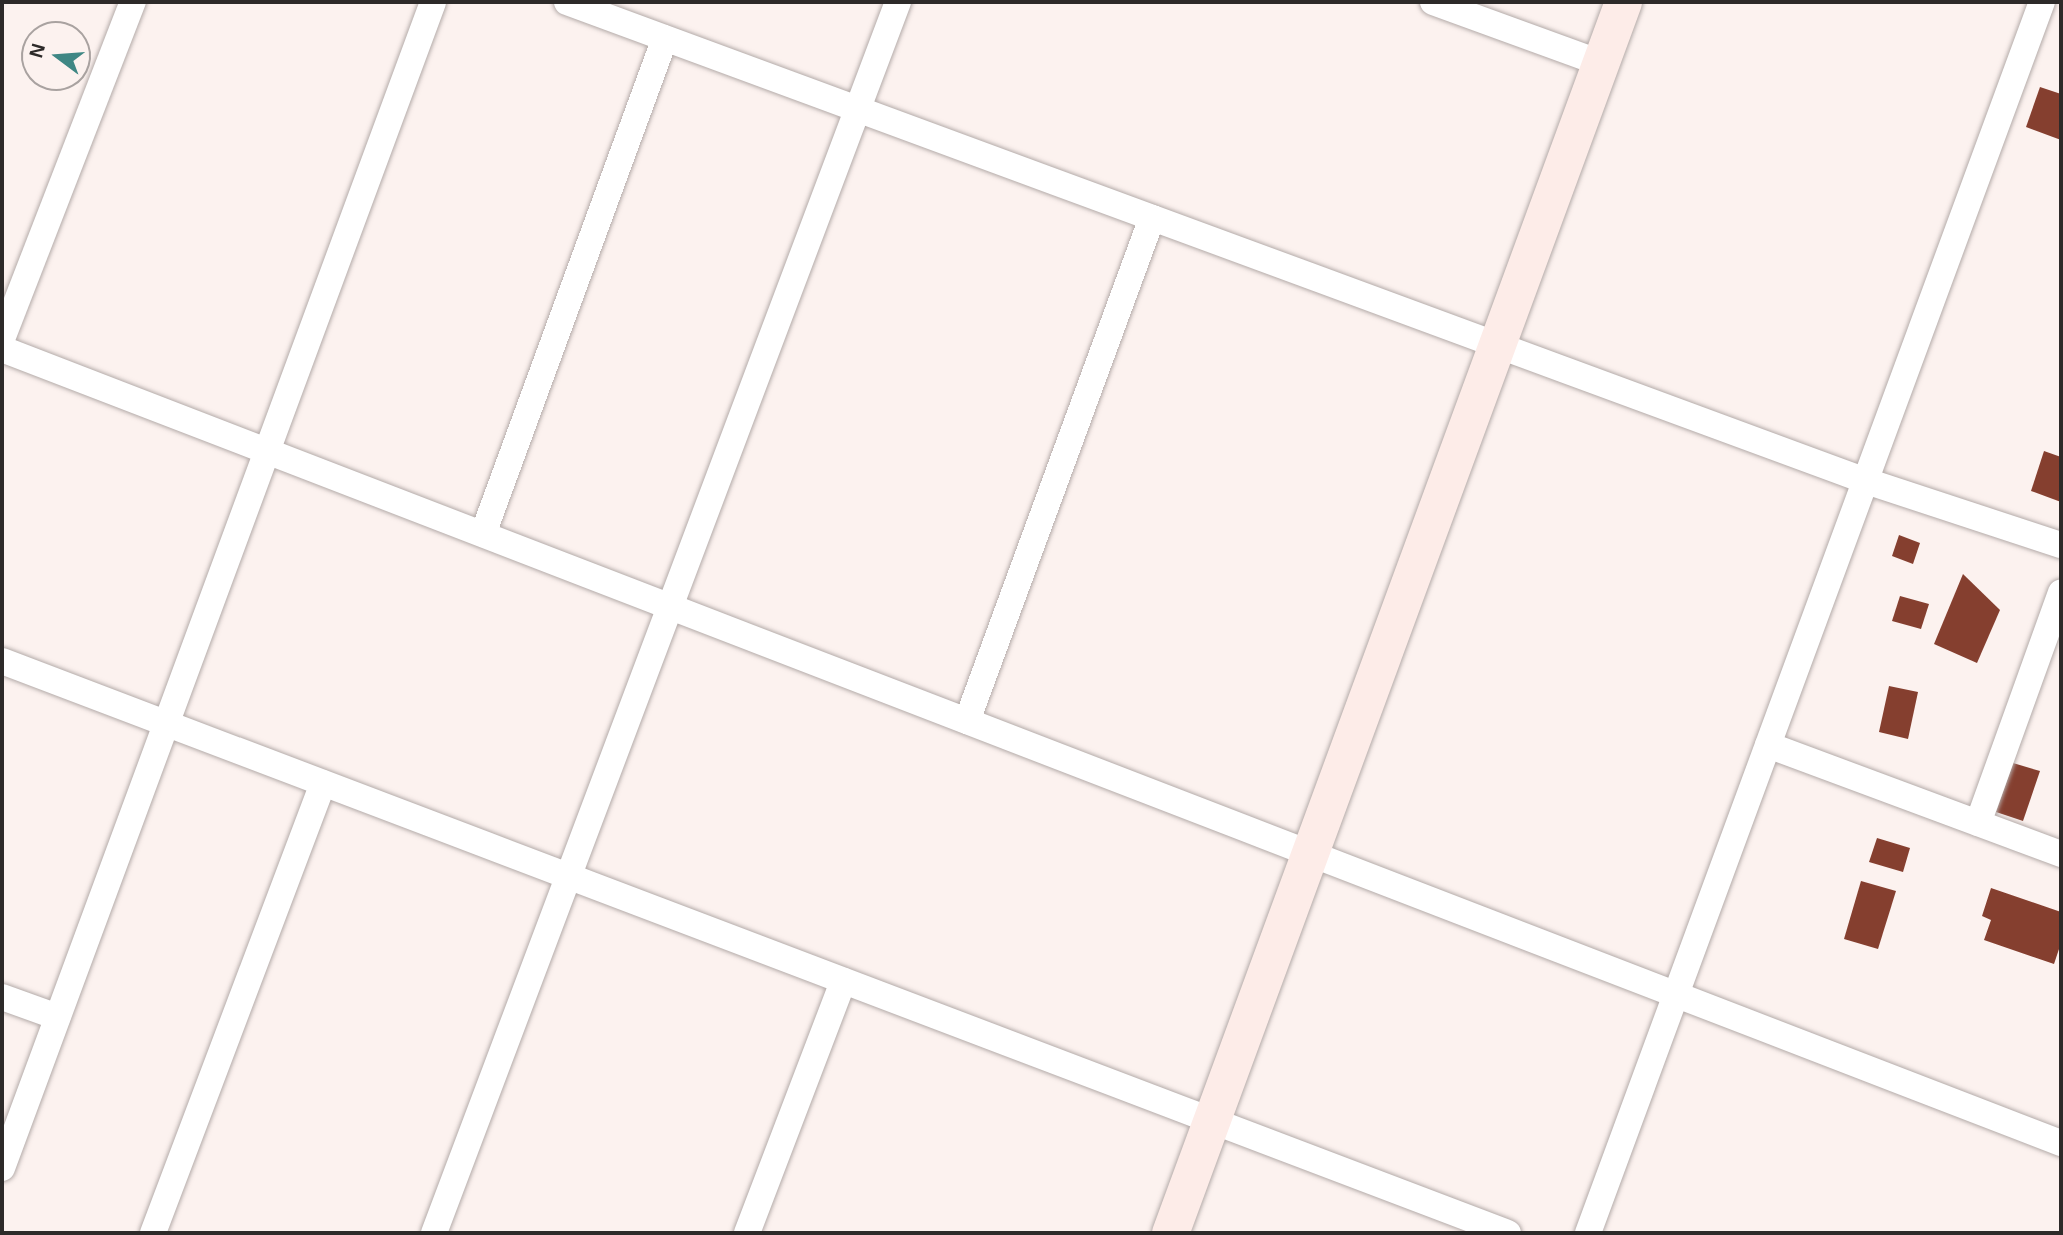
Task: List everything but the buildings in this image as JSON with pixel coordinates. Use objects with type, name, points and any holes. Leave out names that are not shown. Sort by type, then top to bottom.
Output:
[{"type":"street","points":[[2,338],[133,2]]},
{"type":"street","points":[[2,1168],[433,2]]},
{"type":"street","points":[[567,2],[1866,481],[2061,545]]},
{"type":"street","points":[[434,1233],[898,2]]},
{"type":"street","points":[[1433,2],[1601,63]]},
{"type":"street","points":[[1170,1233],[1623,2]]},
{"type":"street","points":[[1588,1233],[2042,2]]},
{"type":"street","points":[[483,534],[665,38]]},
{"type":"street","points":[[967,721],[1152,218]]},
{"type":"street","points":[[2,349],[2061,1143]]},
{"type":"street","points":[[1978,823],[2061,593]]},
{"type":"street","points":[[2,661],[1508,1233]]},
{"type":"street","points":[[1768,745],[2061,854]]},
{"type":"street","points":[[153,1233],[323,783]]},
{"type":"street","points":[[747,1233],[843,981]]},
{"type":"street","points":[[2,997],[58,1017]]}]
